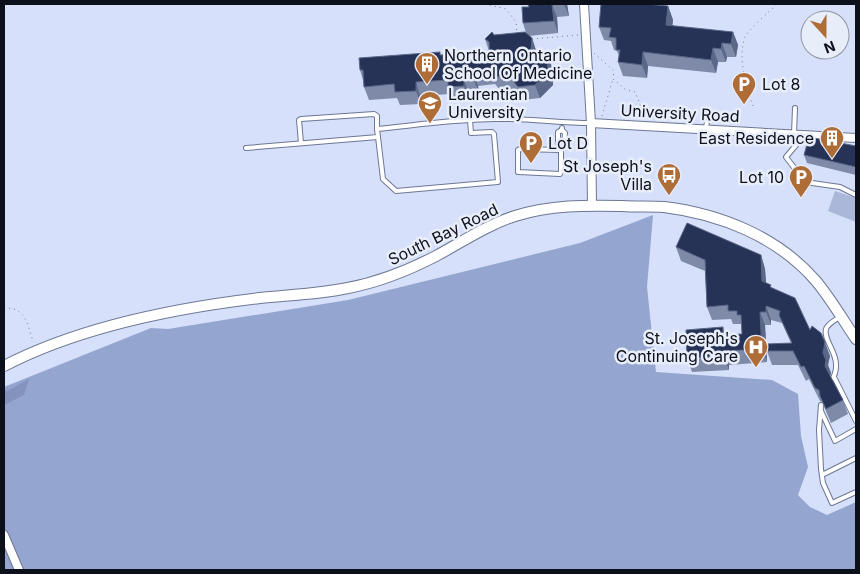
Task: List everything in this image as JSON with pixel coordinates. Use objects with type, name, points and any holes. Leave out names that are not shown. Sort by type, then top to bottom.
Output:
[{"type":"street","points":[[584,4],[591,122],[592,206]]},
{"type":"street","name":"University Road","points":[[591,122],[856,138]]},
{"type":"street","name":"South Bay Road","points":[[4,366],[37,351],[139,318],[259,298],[336,290],[361,285],[418,265],[491,226],[515,216],[548,208],[592,206],[662,207],[695,212],[755,232],[803,267],[818,283],[856,339]]},
{"type":"street","points":[[4,534],[19,570]]},
{"type":"lane","points":[[795,108],[794,134],[797,144],[786,157],[805,182],[840,187],[856,195]]},
{"type":"lane","points":[[703,142],[709,113]]},
{"type":"lane","points":[[301,143],[299,120],[301,118],[374,114],[377,116],[382,179],[396,190],[498,182],[494,134],[492,132],[472,133],[470,120]]},
{"type":"lane","points":[[377,129],[470,120],[520,119],[562,123],[591,122]]},
{"type":"lane","points":[[561,149],[518,150],[518,172],[560,174],[561,149],[558,145],[558,132],[562,130],[562,123]]},
{"type":"lane","points":[[246,148],[378,136]]},
{"type":"lane","points":[[841,316],[826,328],[825,332],[836,357],[834,377],[856,421]]},
{"type":"lane","points":[[856,429],[835,441],[821,407],[818,430],[823,483],[832,503],[856,492]]},
{"type":"lane","points":[[822,475],[856,458]]},
{"type":"path","points":[[485,4],[506,9],[516,22],[518,40]]},
{"type":"path","points":[[753,106],[744,74],[743,53],[745,36],[777,4]]},
{"type":"path","points":[[526,39],[586,34]]},
{"type":"path","points":[[587,46],[614,71],[601,122]]},
{"type":"path","points":[[613,79],[626,90],[635,92],[650,125]]},
{"type":"path","points":[[4,308],[13,308],[24,315],[37,351]]},
{"type":"shaded area","points":[[835,191],[856,198],[856,222],[828,211]]},
{"type":"shaded area","points":[[653,215],[647,287],[656,372],[772,380],[798,394],[801,436],[808,467],[798,495],[810,507],[827,515],[856,502],[856,570],[4,570],[4,387],[151,328],[168,329],[348,300],[580,243]]},
{"type":"shaded area","points":[[29,379],[24,395],[4,405],[4,390],[7,391]]},
{"type":"building","points":[[528,4],[560,4],[552,5],[554,21],[523,23],[522,7],[529,7]]},
{"type":"building","points":[[601,4],[668,6],[666,25],[733,32],[731,44],[722,43],[721,49],[713,48],[711,60],[643,52],[642,65],[618,62],[620,50],[616,50],[616,38],[609,37],[611,28],[599,27]]},
{"type":"building","points":[[492,32],[494,35],[525,32],[532,38],[531,51],[543,50],[547,54],[548,71],[535,85],[518,87],[514,82],[514,76],[496,77],[490,71],[474,72],[474,80],[464,80],[464,86],[448,87],[448,80],[416,82],[416,91],[395,92],[394,84],[364,87],[363,70],[360,70],[359,58],[440,52],[440,55],[468,53],[468,59],[472,59],[473,63],[490,63],[489,42],[485,39]]},
{"type":"building","points":[[809,137],[856,146],[856,167],[804,155]]},
{"type":"building","points":[[687,223],[761,255],[762,281],[771,285],[770,287],[795,298],[810,330],[812,326],[821,333],[825,342],[823,353],[826,360],[825,366],[843,400],[826,409],[819,390],[815,388],[804,366],[801,367],[793,351],[767,351],[766,344],[792,343],[779,315],[780,311],[766,306],[766,312],[760,312],[762,349],[724,351],[724,356],[687,358],[686,330],[723,327],[723,335],[742,334],[741,315],[737,315],[737,311],[728,311],[728,305],[707,307],[705,260],[676,247]]},
{"type":"place","name":"Northern Ontario School Of Medicine","points":[[427,85]]},
{"type":"place","name":"Lot 8","points":[[744,105]]},
{"type":"place","name":"Laurentian University","points":[[430,124]]},
{"type":"place","name":"East Residence","points":[[832,159]]},
{"type":"place","name":"Lot D","points":[[531,164]]},
{"type":"place","name":"St Joseph's Villa","points":[[669,196]]},
{"type":"place","name":"Lot 10","points":[[801,198]]},
{"type":"place","name":"St. Joseph's Continuing Care","points":[[756,368]]}]
